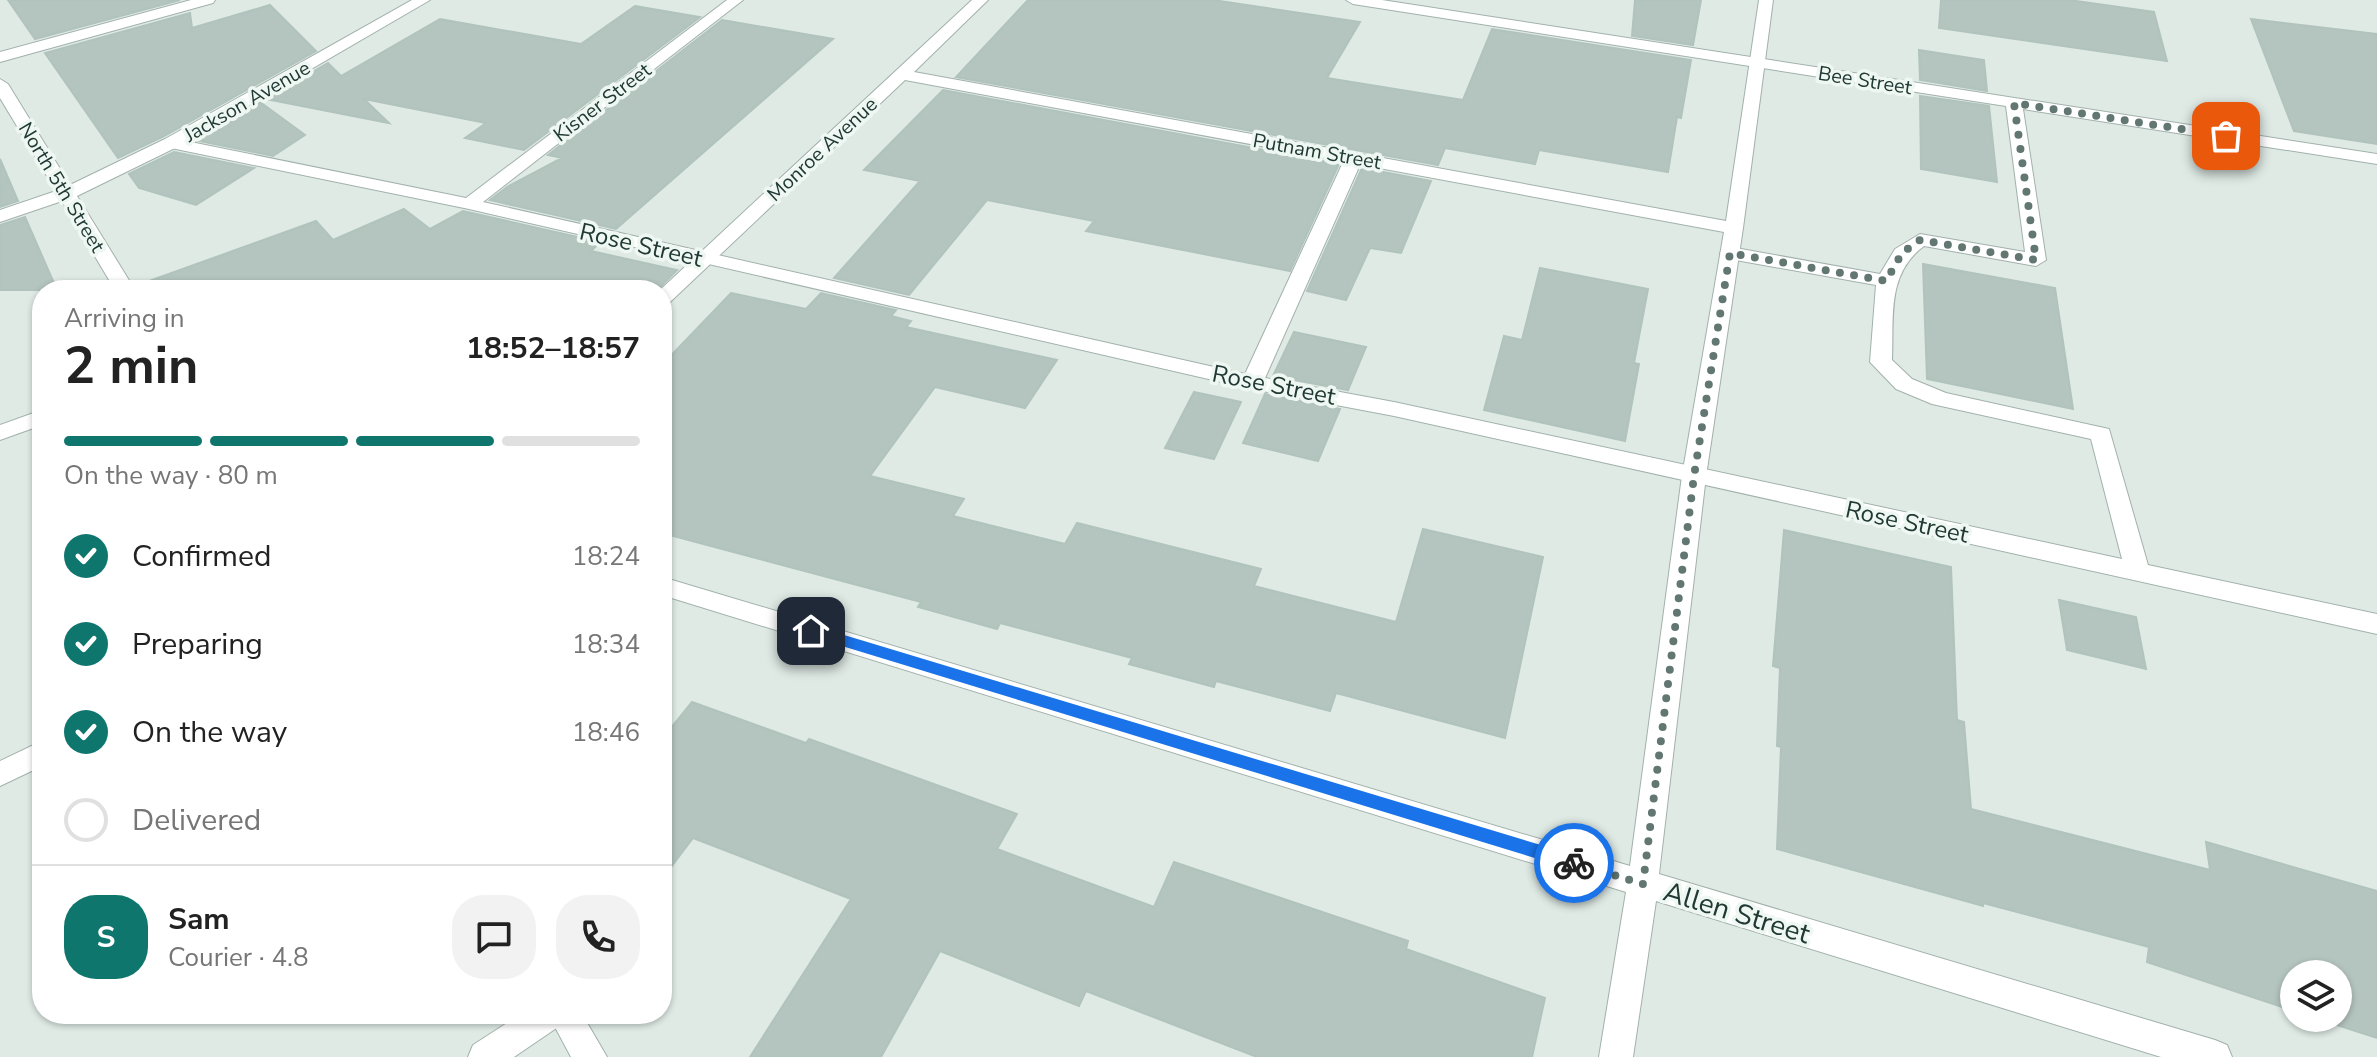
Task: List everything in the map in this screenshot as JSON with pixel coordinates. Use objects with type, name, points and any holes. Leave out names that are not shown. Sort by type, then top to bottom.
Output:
[{"type":"street","points":[[0,57],[208,0]]},
{"type":"street","name":"Jackson Avenue","points":[[0,216],[66,194],[171,143],[423,0]]},
{"type":"street","name":"Kisner Street","points":[[469,204],[736,0]]},
{"type":"street","name":"Monroe Avenue","points":[[672,290],[981,0]]},
{"type":"street","name":"Bee Street","points":[[1353,0],[2377,159]]},
{"type":"street","points":[[1616,1057],[1643,884],[1694,476],[1734,228],[1766,0]]},
{"type":"street","name":"Putnam Street","points":[[901,74],[1734,228]]},
{"type":"street","name":"North 5th Street","points":[[0,84],[119,280]]},
{"type":"street","points":[[2014,103],[2036,260],[1920,240],[1902,253],[1886,281],[1881,362],[1904,384],[1940,399],[2101,434],[2138,572]]},
{"type":"street","name":"Rose Street","points":[[171,143],[469,204],[1252,382],[1409,412],[2377,624]]},
{"type":"street","points":[[1252,382],[1354,158]]},
{"type":"street","points":[[1730,253],[1886,281]]},
{"type":"street","points":[[0,433],[32,421]]},
{"type":"street","name":"Allen Street","points":[[672,589],[2215,1057]]},
{"type":"street","points":[[0,774],[32,758]]},
{"type":"street","points":[[485,1057],[534,1024]]},
{"type":"street","points":[[570,1024],[590,1057]]},
{"type":"building","points":[[8,0],[180,0],[35,39]]},
{"type":"building","points":[[1028,0],[1213,0],[1360,22],[1327,78],[1463,100],[1492,29],[1691,60],[1668,172],[1539,150],[1535,164],[1445,148],[1438,165],[956,77]]},
{"type":"building","points":[[1635,0],[1701,0],[1693,45],[1632,36]]},
{"type":"building","points":[[1941,0],[2069,0],[2154,12],[2167,61],[1939,28]]},
{"type":"building","points":[[270,5],[316,51],[164,136],[118,158],[45,53],[190,13],[192,28]]},
{"type":"building","points":[[635,6],[700,17],[524,150],[465,138],[486,123],[364,99],[389,123],[266,99],[328,63],[341,76],[440,19],[581,44]]},
{"type":"building","points":[[2251,19],[2377,34],[2377,144],[2294,131]]},
{"type":"building","points":[[722,20],[833,39],[616,229],[490,200],[507,187],[562,158],[548,155]]},
{"type":"building","points":[[1919,50],[1984,60],[1987,91],[1920,80]]},
{"type":"building","points":[[943,90],[1339,164],[1290,271],[1086,231],[1094,221],[987,200],[909,295],[834,278],[920,181],[864,170]]},
{"type":"building","points":[[1920,96],[1989,106],[1997,182],[1921,169]]},
{"type":"building","points":[[260,102],[305,135],[273,156],[195,140]]},
{"type":"building","points":[[174,152],[254,168],[196,205],[139,188],[129,174]]},
{"type":"building","points":[[0,159],[18,201],[0,207]]},
{"type":"building","points":[[1362,168],[1431,181],[1401,253],[1370,248],[1346,300],[1307,291]]},
{"type":"building","points":[[404,209],[430,229],[463,211],[600,242],[591,251],[677,270],[667,280],[152,280],[316,221],[333,240]]},
{"type":"building","points":[[25,217],[53,280],[32,280],[32,290],[0,290],[0,225]]},
{"type":"building","points":[[1923,264],[2055,288],[2073,409],[1927,379]]},
{"type":"building","points":[[1540,268],[1648,289],[1634,363],[1639,364],[1625,441],[1484,410],[1504,336],[1522,340]]},
{"type":"building","points":[[731,293],[806,309],[821,293],[896,310],[891,316],[911,321],[906,327],[1057,360],[1025,408],[935,387],[870,476],[964,499],[953,516],[1065,544],[1077,523],[1261,569],[1254,586],[1396,622],[1423,529],[1543,557],[1505,738],[1336,693],[1330,711],[1216,681],[1214,687],[1129,664],[1132,658],[1000,623],[997,629],[918,607],[921,602],[672,536],[672,355]]},
{"type":"building","points":[[1294,332],[1366,347],[1348,390],[1273,376]]},
{"type":"building","points":[[1194,392],[1241,402],[1214,459],[1165,448]]},
{"type":"building","points":[[1265,394],[1340,409],[1318,461],[1243,443]]},
{"type":"building","points":[[1784,530],[1951,567],[1957,720],[1964,722],[1971,809],[2210,870],[2206,842],[2377,891],[2377,1038],[2352,1030],[2352,960],[2280,960],[2280,1006],[2147,962],[2149,947],[1983,903],[1983,906],[1777,849],[1780,668],[1773,666]]},
{"type":"building","points":[[2059,600],[2136,617],[2146,669],[2067,650]]},
{"type":"building","points":[[692,702],[806,743],[809,739],[1017,814],[997,849],[1154,907],[1174,862],[1408,941],[1406,949],[1545,998],[1532,1057],[1257,1057],[1086,991],[1079,1006],[940,951],[881,1057],[750,1057],[851,899],[693,838],[672,866],[672,727]]},
{"type":"way so far","points":[[1574,863],[1643,884],[1694,476],[1730,253],[1886,281],[1902,253],[1920,240],[2036,260],[2014,103],[2226,136]]},
{"type":"route","points":[[811,631],[1574,863]]}]
